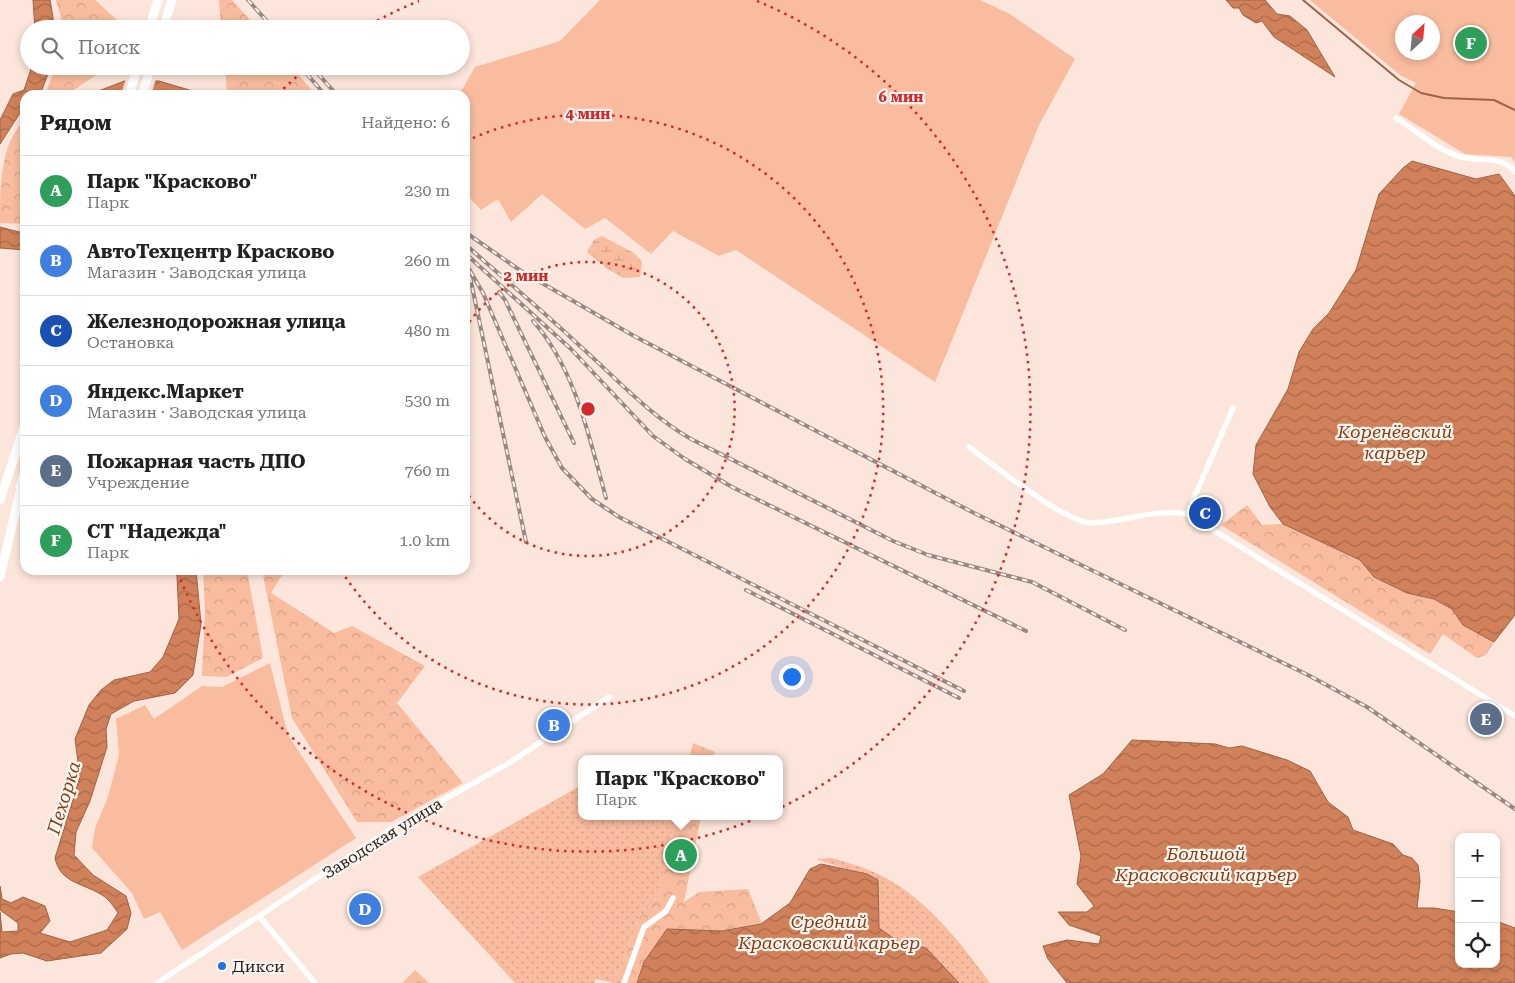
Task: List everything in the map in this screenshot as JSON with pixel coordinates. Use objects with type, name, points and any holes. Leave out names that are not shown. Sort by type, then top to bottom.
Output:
[{"type":"main road","points":[[152,20],[158,0]]},
{"type":"main road","points":[[166,20],[172,0]]},
{"type":"main road","points":[[131,90],[135,75]]},
{"type":"main road","points":[[144,90],[148,75]]},
{"type":"main road","points":[[0,499],[20,439]]},
{"type":"main road","points":[[0,549],[20,489]]},
{"type":"main road","points":[[0,577],[20,492]]},
{"type":"street","points":[[1396,118],[1457,156],[1476,161],[1500,160],[1515,172]]},
{"type":"street","points":[[1187,514],[1233,408]]},
{"type":"street","points":[[969,447],[1018,483],[1076,520],[1095,522],[1165,513],[1187,514],[1515,716]]},
{"type":"street","name":"Заводская улица","points":[[157,983],[385,833],[509,763],[609,697]]},
{"type":"street","points":[[624,983],[644,927],[666,911],[673,898]]},
{"type":"street","points":[[260,917],[315,983]]},
{"type":"green space","points":[[56,0],[95,0],[117,20],[61,20]]},
{"type":"green space","points":[[219,0],[232,0],[250,20],[220,20]]},
{"type":"green space","points":[[600,0],[980,0],[1010,14],[1075,59],[1039,125],[935,382],[736,250],[719,256],[673,231],[651,254],[605,218],[585,229],[542,194],[511,222],[498,199],[481,210],[470,198],[470,90],[462,90],[475,67],[560,41]]},
{"type":"green space","points":[[1310,0],[1515,0],[1515,162],[1511,157],[1465,154],[1399,114],[1416,83],[1400,75]]},
{"type":"green space","points":[[53,75],[96,75],[74,90],[47,90]]},
{"type":"green space","points":[[226,75],[299,75],[312,90],[227,90]]},
{"type":"green space","points":[[20,127],[20,224],[0,223],[3,167],[6,153]]},
{"type":"green space","points":[[602,236],[634,253],[642,262],[640,277],[624,278],[609,270],[587,252],[594,240]]},
{"type":"green space","points":[[1247,505],[1262,525],[1283,524],[1360,560],[1374,577],[1407,593],[1434,599],[1452,609],[1463,625],[1494,642],[1486,655],[1477,658],[1443,634],[1430,654],[1221,525]]},
{"type":"green space","points":[[203,575],[248,575],[263,658],[226,677],[202,676],[205,611]]},
{"type":"green space","points":[[263,575],[282,575],[271,593],[334,633],[352,626],[425,666],[397,703],[463,783],[391,822],[357,822],[292,718]]},
{"type":"green space","points":[[270,663],[288,735],[356,838],[182,950],[160,912],[144,919],[132,893],[92,848],[95,828],[108,797],[119,755],[116,719],[145,705],[154,719],[202,686],[222,687]]},
{"type":"green space","points":[[693,743],[715,752],[714,755],[690,755]]},
{"type":"green space","points":[[578,787],[578,820],[675,820],[658,896],[638,920],[615,983],[596,979],[594,983],[515,983],[418,877]]},
{"type":"green space","points":[[675,820],[700,820],[684,902],[699,892],[748,889],[762,924],[722,931],[667,929],[644,962],[637,983],[615,983],[638,920],[658,896]]},
{"type":"green space","points":[[832,858],[869,870],[888,879],[922,903],[951,933],[990,983],[958,983],[877,931],[846,869],[816,859]]},
{"type":"green space","points":[[415,970],[429,983],[402,983]]},
{"type":"water","points":[[33,0],[50,0],[53,20],[34,20]]},
{"type":"water","points":[[1226,0],[1265,0],[1277,14],[1290,16],[1307,30],[1335,77],[1274,37],[1262,21],[1256,23],[1243,15],[1239,8],[1233,8]]},
{"type":"water","points":[[29,75],[48,75],[42,90],[24,90]]},
{"type":"water","points":[[127,80],[159,81],[189,90],[101,90]]},
{"type":"water","points":[[20,91],[20,113],[0,144],[0,120],[13,94]]},
{"type":"water","name":"Коренёвский карьер","points":[[1412,161],[1476,179],[1499,174],[1515,196],[1515,615],[1494,642],[1463,625],[1452,609],[1434,599],[1407,593],[1374,577],[1360,560],[1283,524],[1270,507],[1253,474],[1256,445],[1288,389],[1299,352],[1313,329],[1329,313],[1356,270],[1379,194]]},
{"type":"water","points":[[0,227],[20,232],[20,250],[0,248]]},
{"type":"water","points":[[196,575],[201,624],[193,675],[175,693],[134,701],[111,714],[106,729],[107,747],[90,801],[76,832],[74,855],[93,875],[126,896],[131,913],[127,929],[101,953],[47,961],[23,953],[11,954],[0,958],[0,912],[2,932],[18,931],[18,923],[0,910],[0,886],[2,899],[11,903],[23,897],[45,906],[50,921],[40,933],[70,942],[107,930],[118,913],[105,897],[67,878],[62,873],[55,858],[80,777],[75,739],[89,705],[101,690],[114,680],[150,672],[163,657],[179,619],[177,576]]},
{"type":"water","name":"Большой Красковский карьер","points":[[1132,740],[1215,744],[1229,748],[1242,746],[1287,760],[1310,771],[1328,802],[1348,817],[1353,830],[1393,844],[1403,855],[1412,858],[1418,865],[1420,881],[1417,908],[1455,911],[1455,968],[1500,968],[1500,922],[1515,928],[1515,983],[1067,983],[1048,959],[1043,946],[1067,940],[1099,944],[1101,936],[1069,925],[1058,912],[1087,912],[1094,906],[1077,884],[1081,856],[1069,795],[1103,774]]},
{"type":"water","name":"Средний Красковский карьер","points":[[821,864],[867,874],[878,880],[879,928],[899,942],[926,948],[959,983],[637,983],[644,962],[667,929],[722,931],[761,924],[790,903],[810,869]]},
{"type":"pier","points":[[126,78],[156,79],[153,90],[122,90]]},
{"type":"waterway","points":[[1303,0],[1399,80],[1421,93],[1444,98],[1494,100],[1515,110]]},
{"type":"railway","points":[[248,0],[266,20]]},
{"type":"railway","points":[[308,75],[321,90]]},
{"type":"railway","points":[[319,75],[333,90]]},
{"type":"railway","points":[[470,235],[521,271],[634,336],[974,513],[1308,675],[1367,707],[1515,809]]},
{"type":"railway","points":[[470,248],[552,320],[633,396],[661,419],[691,439],[893,541],[928,555],[1032,582],[1125,630]]},
{"type":"railway","points":[[470,258],[571,349],[653,436],[685,459],[732,487],[1026,631]]},
{"type":"railway","points":[[470,271],[483,293],[545,437],[562,468],[592,499],[619,517],[964,691]]},
{"type":"railway","points":[[470,277],[526,542]]},
{"type":"railway","points":[[499,292],[505,300],[574,443]]},
{"type":"railway","points":[[533,321],[548,340],[571,382],[587,428],[606,498]]},
{"type":"railway","points":[[746,590],[959,698]]},
{"type":"place","name":"СТ \"Надежда\"","points":[[1471,43]]},
{"type":"place","name":"Железнодорожная улица","points":[[1205,513]]},
{"type":"place","name":"Пожарная часть ДПО","points":[[1486,719]]},
{"type":"place","name":"АвтоТехцентр Красково","points":[[554,725]]},
{"type":"place","name":"Парк \"Красково\"","points":[[681,855]]},
{"type":"place","name":"Яндекс.Маркет","points":[[365,909]]},
{"type":"place","name":"Дикси","points":[[222,966]]},
{"type":"water label","name":"Пехорка","points":[[64,798]]}]
